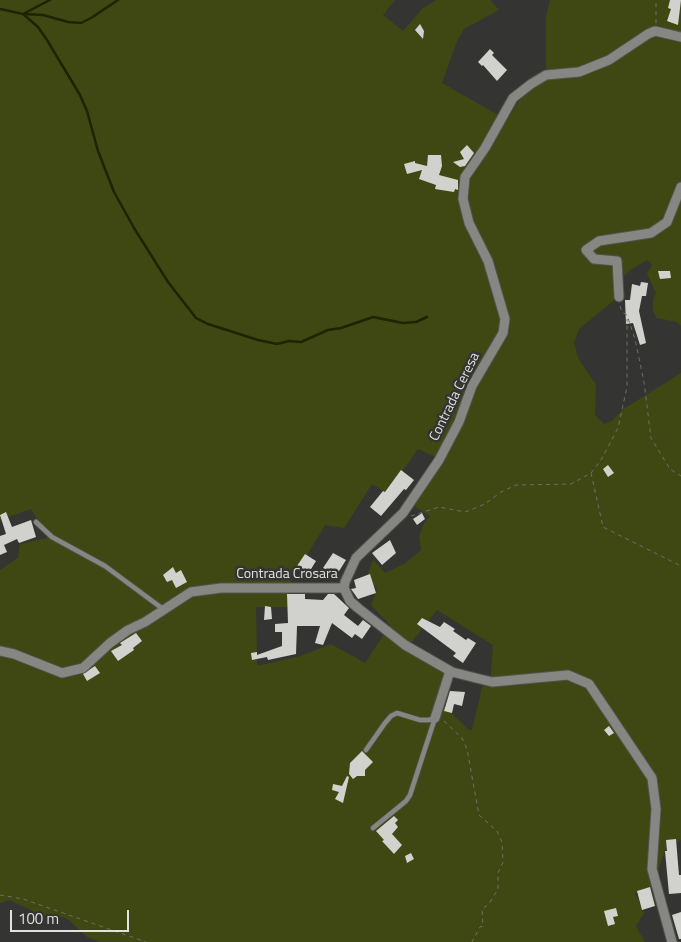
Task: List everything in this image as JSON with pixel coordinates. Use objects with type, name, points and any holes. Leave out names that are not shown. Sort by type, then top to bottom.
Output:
[{"type":"street","points":[[656,31],[681,37]]},
{"type":"street","name":"Contrada Ceresa","points":[[344,588],[356,558],[403,513],[439,460],[460,422],[472,386],[503,333],[505,319],[488,261],[469,223],[463,199],[465,176],[485,148],[513,98],[531,84],[546,75],[579,72],[602,63],[656,31]]},
{"type":"street","points":[[619,297],[617,261],[594,259],[586,250],[599,240],[652,233],[667,222],[681,187]]},
{"type":"street","name":"Contrada Crosara","points":[[0,651],[14,654],[62,673],[82,669],[128,630],[145,622],[183,596],[200,590],[221,588],[344,588],[350,602],[364,614],[405,645],[450,671],[492,682],[568,675],[589,684],[652,778],[656,809],[652,869],[672,942]]},
{"type":"street","points":[[436,715],[450,671]]},
{"type":"lane","points":[[36,522],[52,537],[105,566],[163,609]]},
{"type":"lane","points":[[366,750],[385,723],[391,716],[397,713],[420,720],[429,720],[436,715]]},
{"type":"lane","points":[[374,828],[410,795],[436,715]]},
{"type":"path","points":[[656,0],[656,31]]},
{"type":"path","points":[[619,297],[622,312],[627,315],[644,382],[651,438],[670,469],[681,476]]},
{"type":"path","points":[[405,520],[412,515],[439,507],[465,512],[485,504],[501,492],[516,485],[571,484],[591,473],[601,460],[618,428],[627,387],[627,315]]},
{"type":"path","points":[[591,473],[602,527],[681,566]]},
{"type":"path","points":[[436,715],[462,738],[467,749],[480,814],[497,831],[502,842],[503,862],[498,873],[498,889],[488,904],[482,909],[483,926],[480,927],[472,942]]},
{"type":"path","points":[[0,895],[23,899],[146,942]]},
{"type":"green space","points":[[0,0],[395,0],[383,15],[403,31],[423,8],[436,0],[490,0],[499,10],[464,29],[457,41],[442,83],[507,120],[518,102],[532,86],[549,79],[546,65],[546,16],[550,0],[681,0],[681,326],[677,322],[657,318],[653,311],[653,299],[656,293],[647,274],[652,265],[647,260],[620,279],[617,298],[579,329],[574,343],[578,358],[596,385],[595,415],[604,424],[612,421],[622,410],[681,373],[681,840],[667,846],[654,889],[635,893],[644,913],[636,926],[645,942],[100,942],[87,937],[68,919],[63,917],[44,916],[9,900],[0,903],[0,570],[18,558],[20,544],[48,538],[31,509],[0,520]],"holes":[[[418,449],[442,460],[412,505],[430,516],[424,523],[419,536],[421,550],[404,564],[385,573],[373,559],[367,576],[377,589],[371,605],[390,625],[365,663],[331,644],[300,656],[257,666],[256,607],[287,607],[291,582],[325,525],[344,528],[372,484],[387,493]],[[437,610],[493,645],[490,686],[483,684],[472,730],[469,730],[441,703],[448,675],[410,644]]]},
{"type":"building","points":[[670,0],[681,0],[678,25],[667,21],[671,9],[668,8]]},
{"type":"building","points":[[420,24],[424,31],[423,39],[415,30]]},
{"type":"building","points":[[490,49],[494,53],[492,55],[507,70],[497,81],[478,62]]},
{"type":"building","points":[[467,145],[474,153],[465,166],[460,167],[453,162],[464,159],[460,152]]},
{"type":"building","points":[[428,155],[441,155],[442,166],[439,175],[458,180],[458,190],[455,189],[454,192],[435,189],[436,185],[419,179],[422,170],[407,174],[404,164],[415,161],[415,163],[427,166]]},
{"type":"building","points":[[658,271],[670,271],[671,278],[660,279]]},
{"type":"building","points":[[641,282],[648,283],[646,296],[642,296],[639,311],[646,343],[640,345],[633,323],[626,324],[625,300],[630,300],[632,284],[640,286]]},
{"type":"building","points":[[608,465],[614,473],[608,477],[603,469]]},
{"type":"building","points":[[401,470],[414,480],[381,516],[370,507],[383,491],[385,492]]},
{"type":"building","points":[[6,512],[12,527],[31,520],[36,537],[19,543],[17,539],[4,545],[7,552],[0,555],[0,536],[6,534],[0,515]]},
{"type":"building","points":[[422,513],[425,519],[417,525],[413,519]]},
{"type":"building","points":[[390,540],[396,553],[382,565],[372,553]]},
{"type":"building","points":[[333,553],[346,560],[336,576],[323,568]]},
{"type":"building","points":[[305,554],[316,561],[308,574],[297,566]]},
{"type":"building","points":[[173,567],[176,573],[181,570],[187,582],[176,588],[172,580],[167,582],[163,575]]},
{"type":"building","points":[[370,574],[376,593],[358,599],[351,589],[356,588],[354,580]]},
{"type":"building","points":[[287,594],[305,594],[305,599],[323,600],[328,594],[334,594],[349,608],[344,615],[358,626],[363,620],[371,626],[362,639],[355,634],[352,638],[332,623],[323,645],[315,643],[320,626],[297,626],[296,654],[268,660],[267,657],[252,660],[251,653],[257,652],[257,655],[282,646],[282,632],[275,632],[275,624],[288,623]]},
{"type":"building","points":[[265,606],[271,607],[272,619],[264,620]]},
{"type":"building","points":[[422,618],[440,627],[444,622],[455,629],[453,631],[466,640],[468,638],[476,643],[463,663],[453,656],[456,653],[417,624]]},
{"type":"building","points":[[136,633],[142,641],[133,648],[134,650],[118,661],[111,651],[122,645],[120,643]]},
{"type":"building","points":[[95,666],[100,673],[87,681],[83,674]]},
{"type":"building","points":[[450,691],[465,692],[462,706],[454,704],[452,713],[444,711]]},
{"type":"building","points":[[609,726],[614,733],[609,736],[604,730]]},
{"type":"building","points":[[362,751],[373,762],[365,770],[365,776],[357,776],[353,779],[349,774],[350,763]]},
{"type":"building","points":[[347,776],[349,777],[343,803],[335,799],[339,792],[332,790],[333,784],[342,786]]},
{"type":"building","points":[[394,816],[398,820],[395,823],[398,827],[392,834],[402,845],[394,854],[376,831]]},
{"type":"building","points":[[676,839],[679,875],[681,875],[681,893],[669,894],[665,851],[667,851],[666,840]]},
{"type":"building","points":[[411,853],[414,859],[407,863],[405,856]]},
{"type":"building","points":[[650,887],[655,906],[642,910],[637,891]]},
{"type":"building","points":[[616,908],[618,916],[613,917],[615,924],[608,926],[604,911]]},
{"type":"building","points":[[681,912],[681,939],[679,939],[672,915]]},
{"type":"waterway","points":[[0,9],[23,14],[50,0]]},
{"type":"waterway","points":[[25,14],[43,15],[68,22],[81,23],[118,0]]},
{"type":"waterway","points":[[23,14],[38,27],[80,95],[87,111],[98,151],[114,192],[168,282],[196,318],[208,324],[277,344],[289,341],[301,342],[328,330],[341,328],[373,317],[403,323],[416,322],[427,317]]}]
